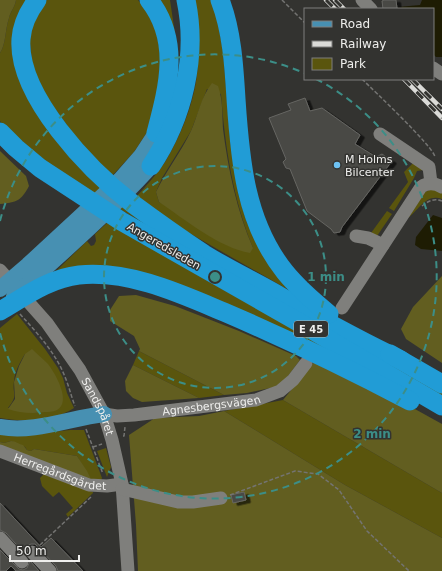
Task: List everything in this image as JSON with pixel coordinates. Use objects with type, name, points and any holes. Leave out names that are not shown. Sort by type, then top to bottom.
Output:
[{"type":"highway","points":[[36,0],[27,15],[22,33],[21,51],[25,73],[33,91],[58,128],[101,176],[132,203],[205,254],[352,337],[401,360]]},
{"type":"highway","points":[[148,0],[155,9],[161,21],[167,41],[169,56],[168,85],[156,133]]},
{"type":"highway","points":[[156,133],[167,111],[177,82],[180,66],[181,34],[177,0]]},
{"type":"highway","points":[[150,166],[170,134],[187,79],[190,56],[190,34],[186,0]]},
{"type":"highway","name":"E 45","points":[[220,0],[226,18],[232,48],[238,134],[245,183],[258,227],[274,257],[298,287],[333,318],[442,384]]},
{"type":"highway","name":"Angeredsleden","points":[[0,132],[21,153],[40,168],[121,221],[308,327],[442,406]]},
{"type":"highway","points":[[0,310],[60,279],[78,275],[123,277],[176,293],[238,318],[289,341],[442,418]]},
{"type":"main road","points":[[0,310],[78,239],[125,184],[156,133]]},
{"type":"main road","points":[[0,289],[125,184],[150,166]]},
{"type":"main road","points":[[0,427],[38,426],[104,414]]},
{"type":"street","points":[[362,0],[370,8]]},
{"type":"street","points":[[342,308],[421,187],[424,185],[437,185],[429,167],[380,134]]},
{"type":"street","points":[[356,236],[368,238],[382,245]]},
{"type":"street","name":"Sandspåret","points":[[0,270],[47,323],[80,370],[104,414],[112,440],[122,486],[128,571]]},
{"type":"street","name":"Agnesbergsvägen","points":[[104,414],[117,416],[134,415],[256,400],[280,391],[293,380],[306,363]]},
{"type":"street","name":"Herregårdsgärdet","points":[[0,451],[80,482],[97,486],[122,486],[178,502],[193,502],[221,498]]},
{"type":"street","points":[[0,538],[22,562]]},
{"type":"street","points":[[32,552],[50,571]]},
{"type":"path","points":[[282,0],[304,22]]},
{"type":"path","points":[[363,80],[420,136],[434,153],[435,158]]},
{"type":"path","points":[[221,498],[294,471],[318,474],[339,490],[367,531],[409,571]]},
{"type":"path","points":[[32,552],[95,492],[97,486]]},
{"type":"green space","points":[[16,0],[28,0],[14,49],[103,186],[442,393],[442,396],[68,179],[4,127],[0,121],[0,53]]},
{"type":"green space","points":[[47,0],[138,0],[148,13],[156,31],[164,72],[149,129],[134,152],[111,177],[88,154],[34,80],[29,34],[42,4]]},
{"type":"green space","points":[[157,0],[170,0],[175,34]]},
{"type":"green space","points":[[195,0],[211,0],[215,8],[223,51],[230,140],[238,193],[247,223],[287,289],[170,222],[135,198],[165,162],[172,150],[178,138],[192,99],[197,72],[198,51]],"holes":[[[207,89],[221,94],[225,134],[235,192],[253,248],[159,202],[156,192],[162,178],[191,131]]]},
{"type":"green space","points":[[413,163],[423,170],[417,171],[394,211],[389,208],[408,182],[404,172]]},
{"type":"green space","points":[[432,189],[442,192],[442,199],[431,198],[408,218],[425,192]]},
{"type":"green space","points":[[387,211],[392,214],[377,236],[371,233]]},
{"type":"green space","points":[[108,222],[206,280],[407,393],[168,285],[53,274],[87,241],[91,246],[94,245],[96,241],[95,234]]},
{"type":"green space","points":[[17,314],[58,368],[74,408],[57,416],[38,420],[0,418],[0,328]],"holes":[[[25,354],[37,413],[8,408],[14,397],[15,374]]]},
{"type":"green space","points":[[139,351],[224,395],[199,398],[133,365]]},
{"type":"green space","points":[[283,400],[442,493],[442,538],[345,485],[224,411]]},
{"type":"green space","points":[[84,430],[102,478],[101,480],[92,481],[77,456],[34,449],[31,451],[11,441],[4,443],[0,442],[0,434],[23,435]]},
{"type":"green space","points":[[106,448],[111,467],[107,477],[97,451]]},
{"type":"green space","points":[[44,474],[93,493],[68,517],[66,514],[73,508],[59,492],[53,497],[42,486],[40,478]]},
{"type":"shaded area","points":[[0,0],[16,0],[0,53]]},
{"type":"shaded area","points":[[422,0],[442,0],[442,57],[436,57],[434,55],[434,8],[398,8],[420,5]]},
{"type":"shaded area","points":[[212,83],[218,86],[220,91],[223,129],[228,159],[238,205],[253,248],[250,253],[227,245],[203,232],[159,202],[156,192],[187,139],[202,100]]},
{"type":"shaded area","points":[[0,151],[26,176],[29,186],[18,200],[0,204]]},
{"type":"shaded area","points":[[433,215],[442,218],[442,251],[421,249],[415,245],[416,237]]},
{"type":"shaded area","points":[[442,276],[442,363],[406,339],[401,329],[413,307]]},
{"type":"shaded area","points":[[136,295],[175,306],[239,331],[296,356],[300,360],[285,380],[275,387],[247,393],[224,395],[139,351],[140,349],[134,336],[110,321],[110,310],[119,296]]},
{"type":"shaded area","points":[[32,349],[48,364],[61,387],[63,401],[61,406],[55,411],[31,413],[8,409],[15,399],[14,382],[19,366],[25,354]]},
{"type":"shaded area","points":[[319,356],[442,424],[442,493],[283,400]]},
{"type":"shaded area","points":[[133,365],[199,398],[142,402],[133,398],[126,391],[125,381]]},
{"type":"shaded area","points":[[224,411],[345,485],[442,538],[442,571],[138,571],[129,435],[155,418],[199,416]]},
{"type":"shaded area","points":[[11,441],[23,445],[27,450],[31,451],[34,449],[77,456],[92,481],[0,446],[0,442],[4,443]]},
{"type":"building","points":[[396,0],[397,8],[383,8],[382,1]]},
{"type":"building","name":"M Holms Bilcenter","points":[[305,98],[310,111],[322,108],[360,135],[355,144],[376,157],[382,154],[392,161],[342,227],[340,232],[334,233],[331,229],[307,211],[290,169],[286,168],[283,162],[286,159],[269,118],[291,110],[288,104]]},
{"type":"building","points":[[244,492],[246,500],[233,503],[231,495]]},
{"type":"building","points":[[0,503],[41,547],[51,538],[83,571],[58,571],[56,566],[35,544],[27,546],[24,553],[6,533],[0,530]]},
{"type":"building","points":[[0,550],[19,569],[23,570],[27,568],[30,561],[39,571],[16,571],[11,566],[6,571],[0,571]]},
{"type":"railway","points":[[326,0],[334,8]]},
{"type":"railway","points":[[335,0],[343,8]]},
{"type":"railway","points":[[405,80],[442,118]]},
{"type":"railway","points":[[413,80],[442,109]]},
{"type":"place","name":"M Holms Bilcenter","points":[[337,165]]}]
